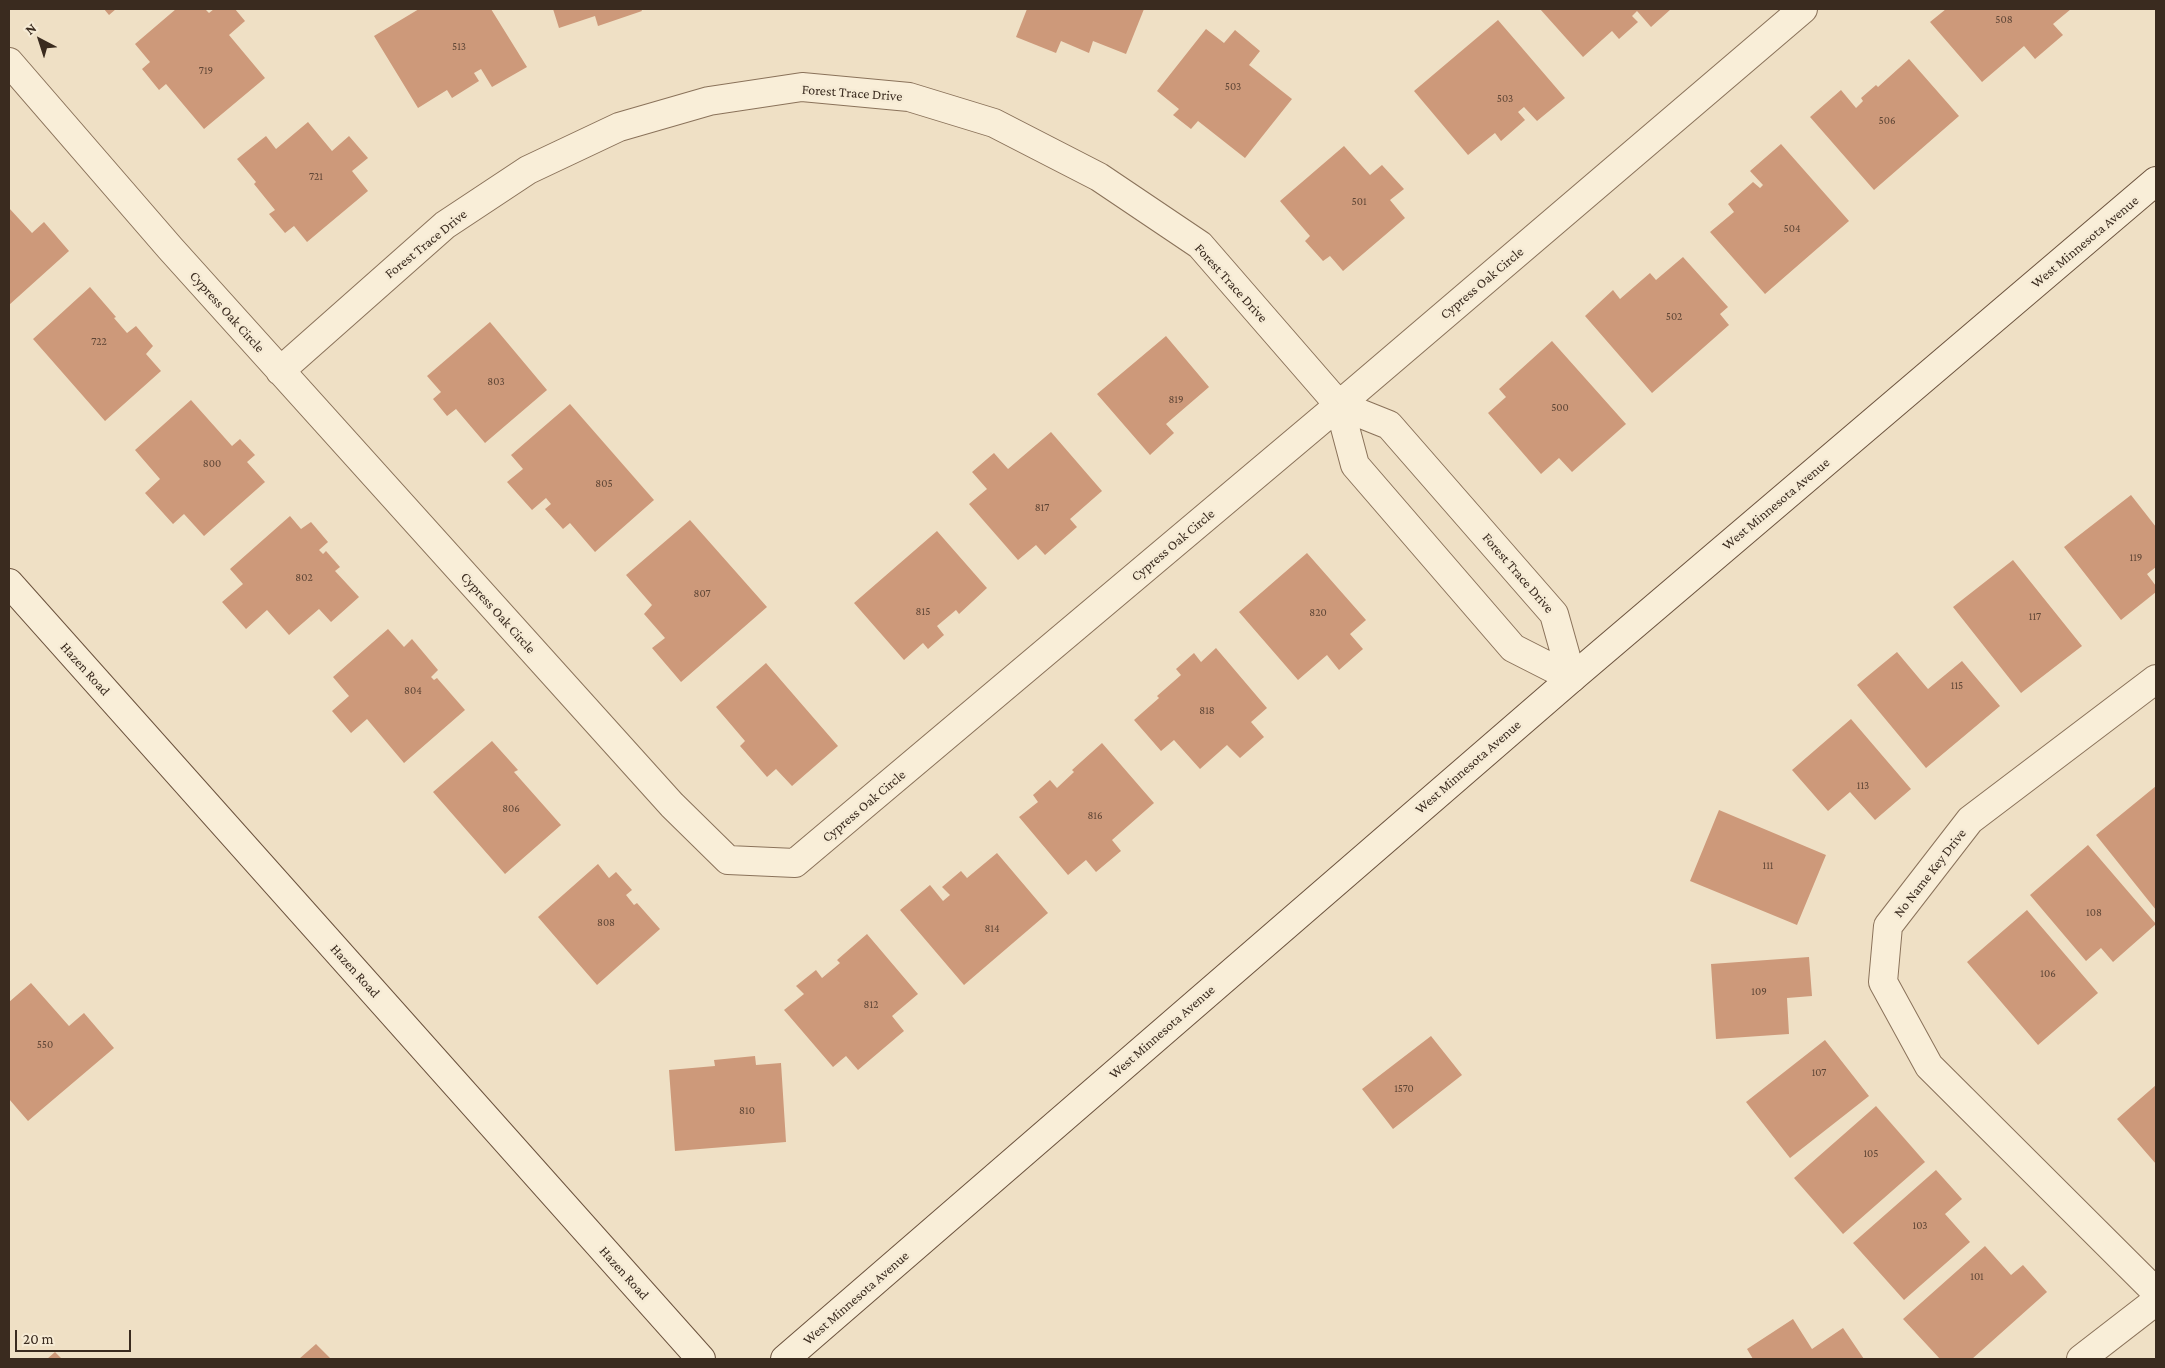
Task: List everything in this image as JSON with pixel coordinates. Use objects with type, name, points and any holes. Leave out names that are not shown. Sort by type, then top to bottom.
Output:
[{"type":"street","name":"Cypress Oak Circle","points":[[9,62],[170,248],[672,805],[728,860],[795,863],[1339,405],[1803,9]]},
{"type":"street","name":"Forest Trace Drive","points":[[280,371],[444,225],[528,170],[619,127],[709,101],[802,87],[909,97],[994,123],[1099,177],[1200,245],[1339,405],[1355,465],[1513,648],[1572,678]]},
{"type":"street","name":"West Minnesota Avenue","points":[[785,1359],[1572,678],[2156,181]]},
{"type":"street","name":"Forest Trace Drive","points":[[1339,405],[1389,425],[1554,614],[1572,678]]},
{"type":"street","name":"Hazen Road","points":[[9,583],[700,1359]]},
{"type":"street","name":"No Name Key Drive","points":[[2156,679],[1970,820],[1888,926],[1883,982],[1929,1066],[2156,1292]]},
{"type":"street","points":[[2081,1359],[2156,1301]]},
{"type":"building","points":[[104,9],[116,9],[109,15]]},
{"type":"building","points":[[176,9],[205,9],[209,13],[214,9],[235,9],[245,21],[229,35],[265,78],[204,129],[166,84],[159,90],[142,69],[150,62],[135,44]]},
{"type":"building","points":[[419,9],[491,9],[527,67],[492,87],[481,69],[474,73],[479,81],[452,98],[447,90],[418,108],[374,36]]},
{"type":"building","points":[[553,9],[641,9],[642,11],[598,26],[595,16],[559,28]]},
{"type":"building","points":[[1027,9],[1144,9],[1126,54],[1093,41],[1089,53],[1061,41],[1056,53],[1016,37]]},
{"type":"building","points":[[1540,9],[1671,9],[1651,27],[1637,11],[1632,16],[1638,22],[1619,39],[1612,31],[1583,57]]},
{"type":"building","points":[[1946,9],[2071,9],[2053,24],[2063,35],[2035,59],[2024,46],[1982,82],[1930,22]]},
{"type":"building","points":[[1498,20],[1565,98],[1537,121],[1524,107],[1518,112],[1525,120],[1501,141],[1495,133],[1468,155],[1414,91]]},
{"type":"building","points":[[1206,29],[1224,43],[1235,30],[1260,51],[1249,65],[1292,99],[1245,158],[1198,121],[1191,129],[1173,115],[1179,109],[1157,91]]},
{"type":"building","points":[[1909,59],[1959,116],[1874,190],[1810,117],[1841,90],[1856,108],[1863,101],[1861,98],[1876,85],[1878,87]]},
{"type":"building","points":[[308,122],[332,151],[349,136],[368,158],[352,171],[368,191],[307,242],[294,226],[285,233],[269,214],[275,210],[237,159],[266,136],[276,149]]},
{"type":"building","points":[[1781,144],[1849,221],[1765,294],[1710,232],[1734,212],[1728,204],[1753,182],[1760,188],[1763,185],[1750,171]]},
{"type":"building","points":[[1344,146],[1370,175],[1382,165],[1404,189],[1390,200],[1405,218],[1343,271],[1330,256],[1323,261],[1305,241],[1310,236],[1280,201]]},
{"type":"building","points":[[9,208],[32,233],[44,222],[69,251],[9,305]]},
{"type":"building","points":[[1683,257],[1728,307],[1720,314],[1729,325],[1652,393],[1585,316],[1613,290],[1620,299],[1650,273],[1656,280]]},
{"type":"building","points":[[90,287],[127,333],[136,326],[153,346],[146,354],[161,371],[105,421],[33,339]]},
{"type":"building","points":[[490,322],[547,390],[485,443],[456,409],[447,416],[433,399],[441,392],[427,376]]},
{"type":"building","points":[[1166,336],[1209,387],[1166,424],[1174,433],[1150,455],[1097,394]]},
{"type":"building","points":[[1552,341],[1626,424],[1572,472],[1559,458],[1541,474],[1488,413],[1506,397],[1499,389]]},
{"type":"building","points":[[191,400],[232,446],[240,439],[255,455],[247,462],[265,482],[204,536],[184,514],[173,524],[145,493],[160,479],[135,450]]},
{"type":"building","points":[[570,404],[654,500],[595,552],[570,523],[563,529],[545,509],[551,504],[546,498],[532,510],[507,482],[523,469],[511,455]]},
{"type":"building","points":[[1051,432],[1102,491],[1070,519],[1077,527],[1045,555],[1036,545],[1018,560],[969,504],[987,489],[972,472],[994,453],[1008,469]]},
{"type":"building","points":[[2131,495],[2156,527],[2156,567],[2147,574],[2156,586],[2156,592],[2121,620],[2064,547]]},
{"type":"building","points":[[290,516],[301,529],[311,522],[328,542],[319,550],[323,554],[326,551],[340,567],[335,571],[359,597],[331,622],[319,609],[289,635],[267,610],[246,629],[222,602],[243,584],[230,569]]},
{"type":"building","points":[[690,520],[767,607],[681,682],[652,648],[665,638],[644,614],[652,605],[626,575]]},
{"type":"building","points":[[937,531],[987,588],[959,614],[956,610],[937,626],[944,635],[928,649],[923,643],[904,660],[854,603]]},
{"type":"building","points":[[1307,553],[1366,620],[1350,634],[1363,649],[1339,670],[1327,655],[1298,680],[1239,612]]},
{"type":"building","points":[[2013,560],[2082,646],[2021,693],[1953,607]]},
{"type":"building","points":[[388,629],[404,647],[412,639],[438,670],[431,677],[434,680],[437,678],[465,710],[404,763],[367,719],[351,733],[332,711],[349,696],[333,677]]},
{"type":"building","points":[[1216,648],[1267,708],[1251,722],[1264,737],[1240,758],[1227,745],[1200,769],[1174,740],[1161,751],[1134,720],[1181,675],[1176,669],[1194,653],[1201,662]]},
{"type":"building","points":[[1897,652],[1928,689],[1962,661],[2000,706],[1926,768],[1857,685]]},
{"type":"building","points":[[766,663],[838,746],[792,786],[776,769],[767,777],[740,746],[745,741],[716,707]]},
{"type":"building","points":[[1851,719],[1911,789],[1875,820],[1850,792],[1828,811],[1792,770]]},
{"type":"building","points":[[492,741],[518,770],[514,772],[561,825],[505,874],[433,792]]},
{"type":"building","points":[[1102,743],[1154,803],[1112,840],[1121,851],[1096,872],[1086,860],[1068,875],[1019,817],[1038,802],[1033,795],[1050,780],[1057,788],[1074,772],[1072,770]]},
{"type":"building","points":[[2156,786],[2156,910],[2096,835]]},
{"type":"building","points":[[1719,810],[1826,855],[1797,925],[1690,881]]},
{"type":"building","points":[[2088,845],[2156,924],[2113,962],[2101,948],[2086,961],[2030,895]]},
{"type":"building","points":[[997,853],[1048,913],[964,985],[900,910],[930,885],[943,901],[950,895],[942,887],[961,871],[967,878]]},
{"type":"building","points":[[598,864],[609,878],[616,872],[632,890],[626,895],[634,905],[637,903],[660,929],[597,985],[538,917]]},
{"type":"building","points":[[2027,910],[2098,993],[2038,1045],[1967,962]]},
{"type":"building","points":[[867,934],[918,994],[892,1016],[904,1031],[858,1070],[846,1056],[833,1067],[784,1010],[804,994],[796,986],[816,970],[822,978],[840,963],[837,960]]},
{"type":"building","points":[[1809,957],[1812,996],[1787,998],[1789,1034],[1716,1039],[1711,964]]},
{"type":"building","points":[[31,983],[69,1026],[84,1013],[114,1048],[28,1121],[9,1099],[9,1002]]},
{"type":"building","points":[[1431,1036],[1462,1075],[1393,1129],[1362,1089]]},
{"type":"building","points":[[1825,1040],[1869,1096],[1790,1158],[1746,1102]]},
{"type":"building","points":[[755,1056],[756,1065],[781,1063],[786,1142],[675,1151],[669,1070],[715,1066],[714,1060]]},
{"type":"building","points":[[2156,1085],[2156,1164],[2117,1119]]},
{"type":"building","points":[[1876,1106],[1925,1162],[1843,1234],[1794,1178]]},
{"type":"building","points":[[1936,1170],[1962,1199],[1945,1214],[1970,1242],[1904,1300],[1853,1243]]},
{"type":"building","points":[[1985,1246],[2011,1275],[2023,1265],[2047,1292],[1972,1359],[1940,1359],[1903,1319]]},
{"type":"building","points":[[1793,1319],[1812,1349],[1843,1328],[1864,1359],[1753,1359],[1747,1349]]},
{"type":"building","points":[[316,1344],[331,1359],[299,1359]]},
{"type":"building","points":[[55,1352],[62,1359],[47,1359]]}]
